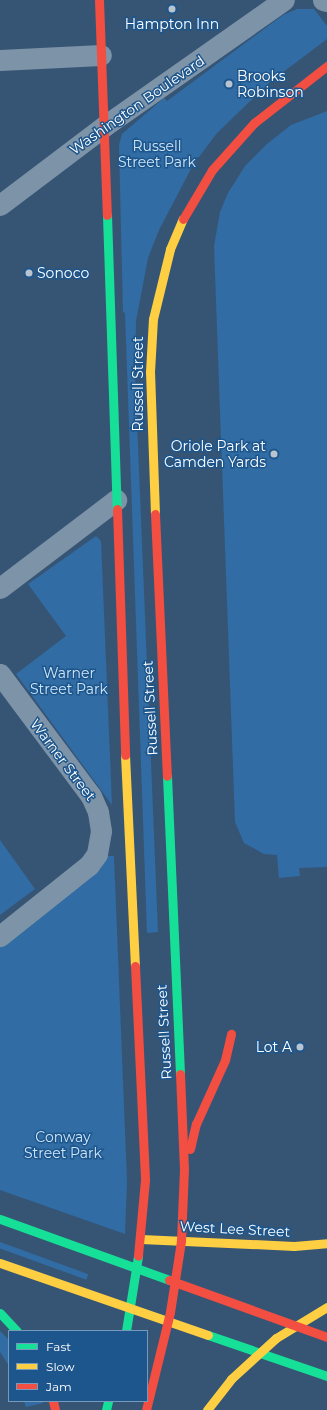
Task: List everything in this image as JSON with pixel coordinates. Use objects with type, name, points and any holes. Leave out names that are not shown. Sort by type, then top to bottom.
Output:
[{"type":"main road","name":"Russell Street","points":[[99,0],[128,828],[143,1114],[145,1196],[141,1239],[126,1330]]},
{"type":"main road","name":"Russell Street","points":[[148,1402],[170,1312],[181,1241],[184,1169],[154,485],[150,372],[153,319],[160,283],[170,249],[187,211],[212,170],[254,123],[327,66]]},
{"type":"main road","points":[[184,1169],[196,1124],[224,1060],[231,1034]]},
{"type":"main road","points":[[0,1219],[327,1337]]},
{"type":"main road","name":"West Lee Street","points":[[141,1239],[294,1246],[327,1243]]},
{"type":"main road","points":[[0,1263],[327,1376]]},
{"type":"main road","points":[[207,1410],[231,1379],[276,1338],[327,1307]]},
{"type":"main road","points":[[0,1313],[16,1330]]},
{"type":"street","name":"Washington Boulevard","points":[[0,205],[103,126],[280,4],[296,0]]},
{"type":"street","points":[[323,0],[327,1]]},
{"type":"street","points":[[0,60],[101,55]]},
{"type":"street","points":[[0,588],[116,500]]},
{"type":"street","name":"Warner Street","points":[[0,674],[96,804],[101,831],[97,854],[75,878],[0,936]]},
{"type":"green space","name":"Russell Street Park","points":[[297,9],[314,9],[327,26],[327,39],[270,82],[217,133],[193,165],[159,230],[148,258],[136,321],[135,373],[158,932],[147,933],[125,313],[123,312],[119,145],[122,134],[164,98],[167,101],[283,15]]},
{"type":"green space","name":"Oriole Park at Camden Yards","points":[[327,111],[327,867],[299,868],[300,876],[279,878],[277,855],[264,854],[244,843],[235,822],[214,246],[220,212],[228,193],[245,166],[267,144],[291,125]]},
{"type":"green space","name":"Warner Street Park","points":[[96,536],[101,541],[112,805],[16,674],[66,636],[28,584]]},
{"type":"green space","points":[[0,840],[35,889],[0,915]]},
{"type":"green space","name":"Conway Street Park","points":[[104,856],[114,856],[127,1181],[125,1234],[0,1190],[0,945]]},
{"type":"green space","points":[[0,1242],[88,1274],[86,1280],[0,1248]]},
{"type":"green space","points":[[0,1331],[8,1339],[8,1364],[0,1352]]},
{"type":"green space","points":[[24,1402],[43,1402],[43,1403],[26,1407]]},
{"type":"traffic: fast","points":[[107,215],[117,509]]},
{"type":"traffic: fast","points":[[167,776],[180,1074]]},
{"type":"traffic: fast","points":[[0,1219],[169,1280]]},
{"type":"traffic: fast","points":[[126,1330],[138,1256]]},
{"type":"traffic: fast","points":[[0,1313],[16,1330]]},
{"type":"traffic: fast","points":[[208,1335],[327,1376]]},
{"type":"traffic: fast","points":[[106,1410],[108,1402]]},
{"type":"traffic: slow","points":[[155,514],[150,372],[153,319],[170,249],[183,219]]},
{"type":"traffic: slow","points":[[125,755],[135,966]]},
{"type":"traffic: slow","points":[[141,1239],[294,1246],[327,1243]]},
{"type":"traffic: slow","points":[[0,1263],[208,1335]]},
{"type":"traffic: slow","points":[[207,1410],[231,1379],[276,1338],[327,1307]]},
{"type":"traffic: jam","points":[[99,0],[107,215]]},
{"type":"traffic: jam","points":[[183,219],[212,170],[254,123],[327,66]]},
{"type":"traffic: jam","points":[[117,509],[125,755]]},
{"type":"traffic: jam","points":[[155,514],[167,776]]},
{"type":"traffic: jam","points":[[135,966],[145,1180],[138,1256]]},
{"type":"traffic: jam","points":[[190,1149],[196,1124],[225,1060],[231,1034]]},
{"type":"traffic: jam","points":[[148,1402],[170,1312],[181,1241],[184,1169],[180,1074]]},
{"type":"traffic: jam","points":[[169,1280],[327,1337]]},
{"type":"traffic: jam","points":[[53,1402],[55,1410]]},
{"type":"traffic: jam","points":[[146,1410],[148,1402]]},
{"type":"place","name":"Hampton Inn","points":[[172,9]]},
{"type":"place","name":"Brooks Robinson","points":[[229,84]]},
{"type":"place","name":"Sonoco","points":[[29,273]]},
{"type":"place","name":"Oriole Park at Camden Yards","points":[[274,454]]},
{"type":"place","name":"Lot A","points":[[300,1047]]}]
